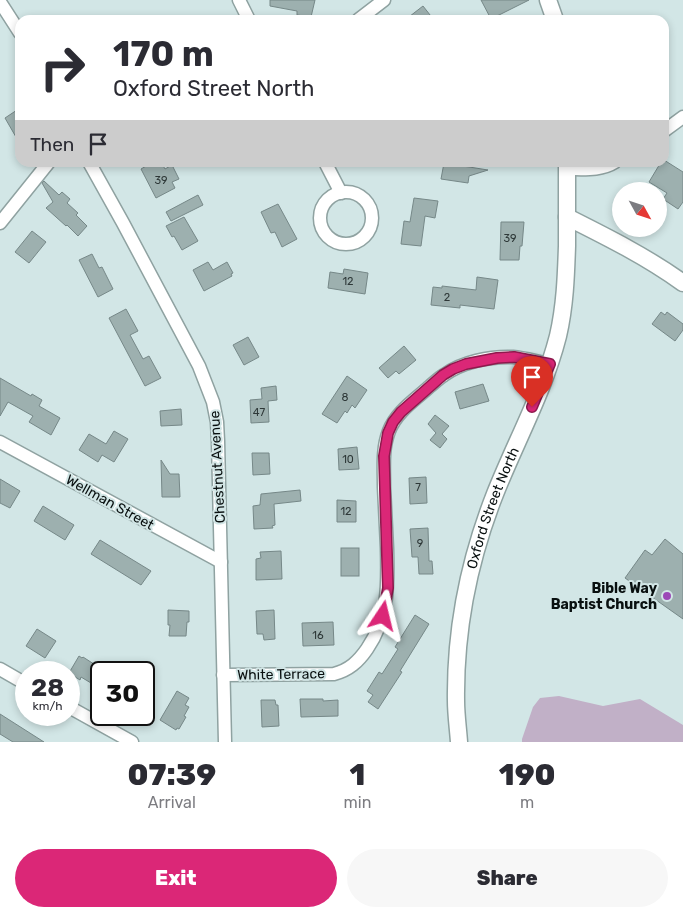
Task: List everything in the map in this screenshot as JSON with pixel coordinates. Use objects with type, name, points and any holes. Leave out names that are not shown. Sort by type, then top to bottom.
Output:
[{"type":"street","points":[[239,0],[246,15]]},
{"type":"street","points":[[364,15],[384,0]]},
{"type":"street","points":[[548,0],[553,15]]},
{"type":"street","points":[[0,2],[15,25]]},
{"type":"street","points":[[669,127],[683,117]]},
{"type":"street","points":[[0,223],[45,167]]},
{"type":"street","name":"Chestnut Avenue","points":[[92,167],[199,366],[213,402],[218,440],[225,742]]},
{"type":"street","points":[[328,167],[341,193]]},
{"type":"street","name":"Oxford Street North","points":[[459,742],[456,702],[457,658],[464,595],[472,563],[494,496],[550,364],[558,334],[566,278],[567,167]]},
{"type":"street","points":[[575,167],[590,169],[608,167]]},
{"type":"street","points":[[341,193],[352,193],[362,198],[369,206],[372,216],[370,227],[365,236],[351,244],[340,243],[330,239],[323,230],[320,220],[322,210],[327,201],[336,194],[341,193]]},
{"type":"street","points":[[567,217],[626,247],[683,283]]},
{"type":"street","name":"White Terrace","points":[[223,675],[334,674],[342,672],[357,662],[371,643],[378,629],[386,602],[388,575],[384,456],[388,433],[393,422],[401,412],[443,375],[466,364],[514,357],[550,364]]},
{"type":"street","name":"Wellman Street","points":[[0,442],[221,562]]},
{"type":"street","points":[[0,669],[15,678]]},
{"type":"street","points":[[80,713],[132,742]]},
{"type":"shaded area","points":[[559,696],[603,706],[640,699],[683,725],[683,742],[522,742],[533,707],[540,698]]},
{"type":"building","points":[[270,0],[315,0],[311,15],[297,15],[297,11],[270,6]]},
{"type":"building","points":[[481,0],[529,0],[499,15],[489,15]]},
{"type":"building","points":[[423,6],[430,15],[411,15]]},
{"type":"building","points":[[15,111],[15,135],[5,118]]},
{"type":"building","points":[[669,163],[683,172],[683,202],[678,209],[668,202],[668,182],[649,182],[658,167],[669,167]]},
{"type":"building","points":[[144,167],[164,167],[165,169],[173,167],[179,179],[172,182],[175,188],[156,198],[141,169]]},
{"type":"building","points":[[443,167],[469,167],[488,170],[469,176],[468,183],[441,179]]},
{"type":"building","points":[[44,181],[59,195],[62,192],[70,199],[67,203],[78,213],[76,215],[87,226],[78,236],[46,208],[53,202],[42,183]]},
{"type":"building","points":[[198,195],[203,205],[171,221],[166,212]]},
{"type":"building","points":[[414,198],[438,201],[435,218],[425,216],[421,246],[401,244],[404,221],[410,222]]},
{"type":"building","points":[[278,204],[297,239],[282,247],[275,232],[271,233],[261,212]]},
{"type":"building","points":[[184,217],[198,241],[182,250],[166,226]]},
{"type":"building","points":[[501,222],[524,222],[519,260],[500,260]]},
{"type":"building","points":[[32,231],[46,242],[29,263],[15,252]]},
{"type":"building","points":[[92,254],[99,268],[102,267],[113,289],[98,297],[79,260]]},
{"type":"building","points":[[208,262],[213,270],[227,262],[233,273],[231,274],[232,276],[204,291],[193,270]]},
{"type":"building","points":[[344,269],[368,273],[365,294],[328,288],[330,272],[343,274]]},
{"type":"building","points":[[477,277],[498,280],[494,309],[460,305],[460,308],[431,305],[433,287],[442,288],[442,286],[476,290]]},
{"type":"building","points":[[126,309],[138,331],[130,335],[143,359],[149,356],[161,378],[145,386],[109,318]]},
{"type":"building","points":[[661,312],[665,315],[667,312],[683,324],[683,330],[675,341],[652,324]]},
{"type":"building","points":[[248,337],[259,357],[244,365],[233,345]]},
{"type":"building","points":[[404,346],[416,360],[399,374],[396,371],[388,378],[379,368]]},
{"type":"building","points":[[347,376],[367,390],[355,408],[352,405],[347,413],[345,411],[337,423],[322,414]]},
{"type":"building","points":[[0,378],[31,396],[32,394],[42,400],[39,406],[60,418],[51,435],[29,422],[33,416],[8,402],[0,416]]},
{"type":"building","points":[[483,384],[489,401],[460,409],[455,392]]},
{"type":"building","points":[[276,386],[277,400],[268,401],[269,422],[251,423],[250,400],[262,399],[261,388]]},
{"type":"building","points":[[181,409],[182,425],[161,426],[160,411]]},
{"type":"building","points":[[435,415],[449,426],[442,434],[447,439],[440,448],[430,440],[436,433],[428,424]]},
{"type":"building","points":[[114,431],[128,439],[114,462],[102,455],[98,462],[79,450],[89,434],[106,444]]},
{"type":"building","points":[[357,447],[359,469],[339,470],[338,449]]},
{"type":"building","points":[[252,453],[269,453],[270,474],[253,475]]},
{"type":"building","points":[[161,460],[170,474],[179,474],[180,497],[162,497]]},
{"type":"building","points":[[426,477],[427,503],[410,504],[409,478]]},
{"type":"building","points":[[0,479],[20,491],[10,508],[0,503]]},
{"type":"building","points":[[300,490],[301,501],[274,504],[275,525],[272,526],[273,528],[254,529],[253,506],[260,505],[261,494]]},
{"type":"building","points":[[337,500],[356,501],[356,522],[337,522]]},
{"type":"building","points":[[43,506],[74,525],[65,540],[34,521]]},
{"type":"building","points":[[428,528],[429,561],[432,561],[433,574],[419,574],[418,557],[412,557],[410,529]]},
{"type":"building","name":"Bible Way Baptist Church","points":[[665,539],[683,554],[683,619],[625,578],[645,550],[652,555]]},
{"type":"building","points":[[100,540],[151,571],[141,585],[91,554]]},
{"type":"building","points":[[341,548],[359,548],[359,576],[341,576]]},
{"type":"building","points":[[281,551],[282,579],[256,580],[256,559],[261,558],[260,552]]},
{"type":"building","points":[[168,610],[189,611],[186,636],[169,636]]},
{"type":"building","points":[[274,610],[275,639],[264,640],[263,634],[257,634],[256,611]]},
{"type":"building","points":[[415,615],[429,624],[400,671],[402,672],[378,709],[368,702],[373,695],[367,691],[379,672],[382,674],[398,649],[395,647]]},
{"type":"building","points":[[333,622],[334,645],[303,646],[302,623]]},
{"type":"building","points":[[37,629],[56,641],[45,658],[26,646]]},
{"type":"building","points":[[79,656],[90,662],[90,682],[81,677],[80,680],[80,661],[76,661]]},
{"type":"building","points":[[177,691],[189,698],[185,705],[189,707],[184,716],[186,717],[179,729],[177,728],[176,730],[160,720]]},
{"type":"building","points":[[300,699],[338,700],[338,716],[301,717]]},
{"type":"building","points":[[261,700],[275,700],[276,705],[278,705],[279,726],[262,727]]},
{"type":"building","points":[[0,714],[15,724],[15,726],[19,726],[44,742],[13,742],[0,734]]},
{"type":"place","name":"Bible Way Baptist Church","points":[[667,596]]},
{"type":"route","points":[[383,616],[388,588],[384,456],[388,433],[393,422],[401,412],[443,375],[466,364],[497,358],[514,357],[550,364],[532,407]]}]
